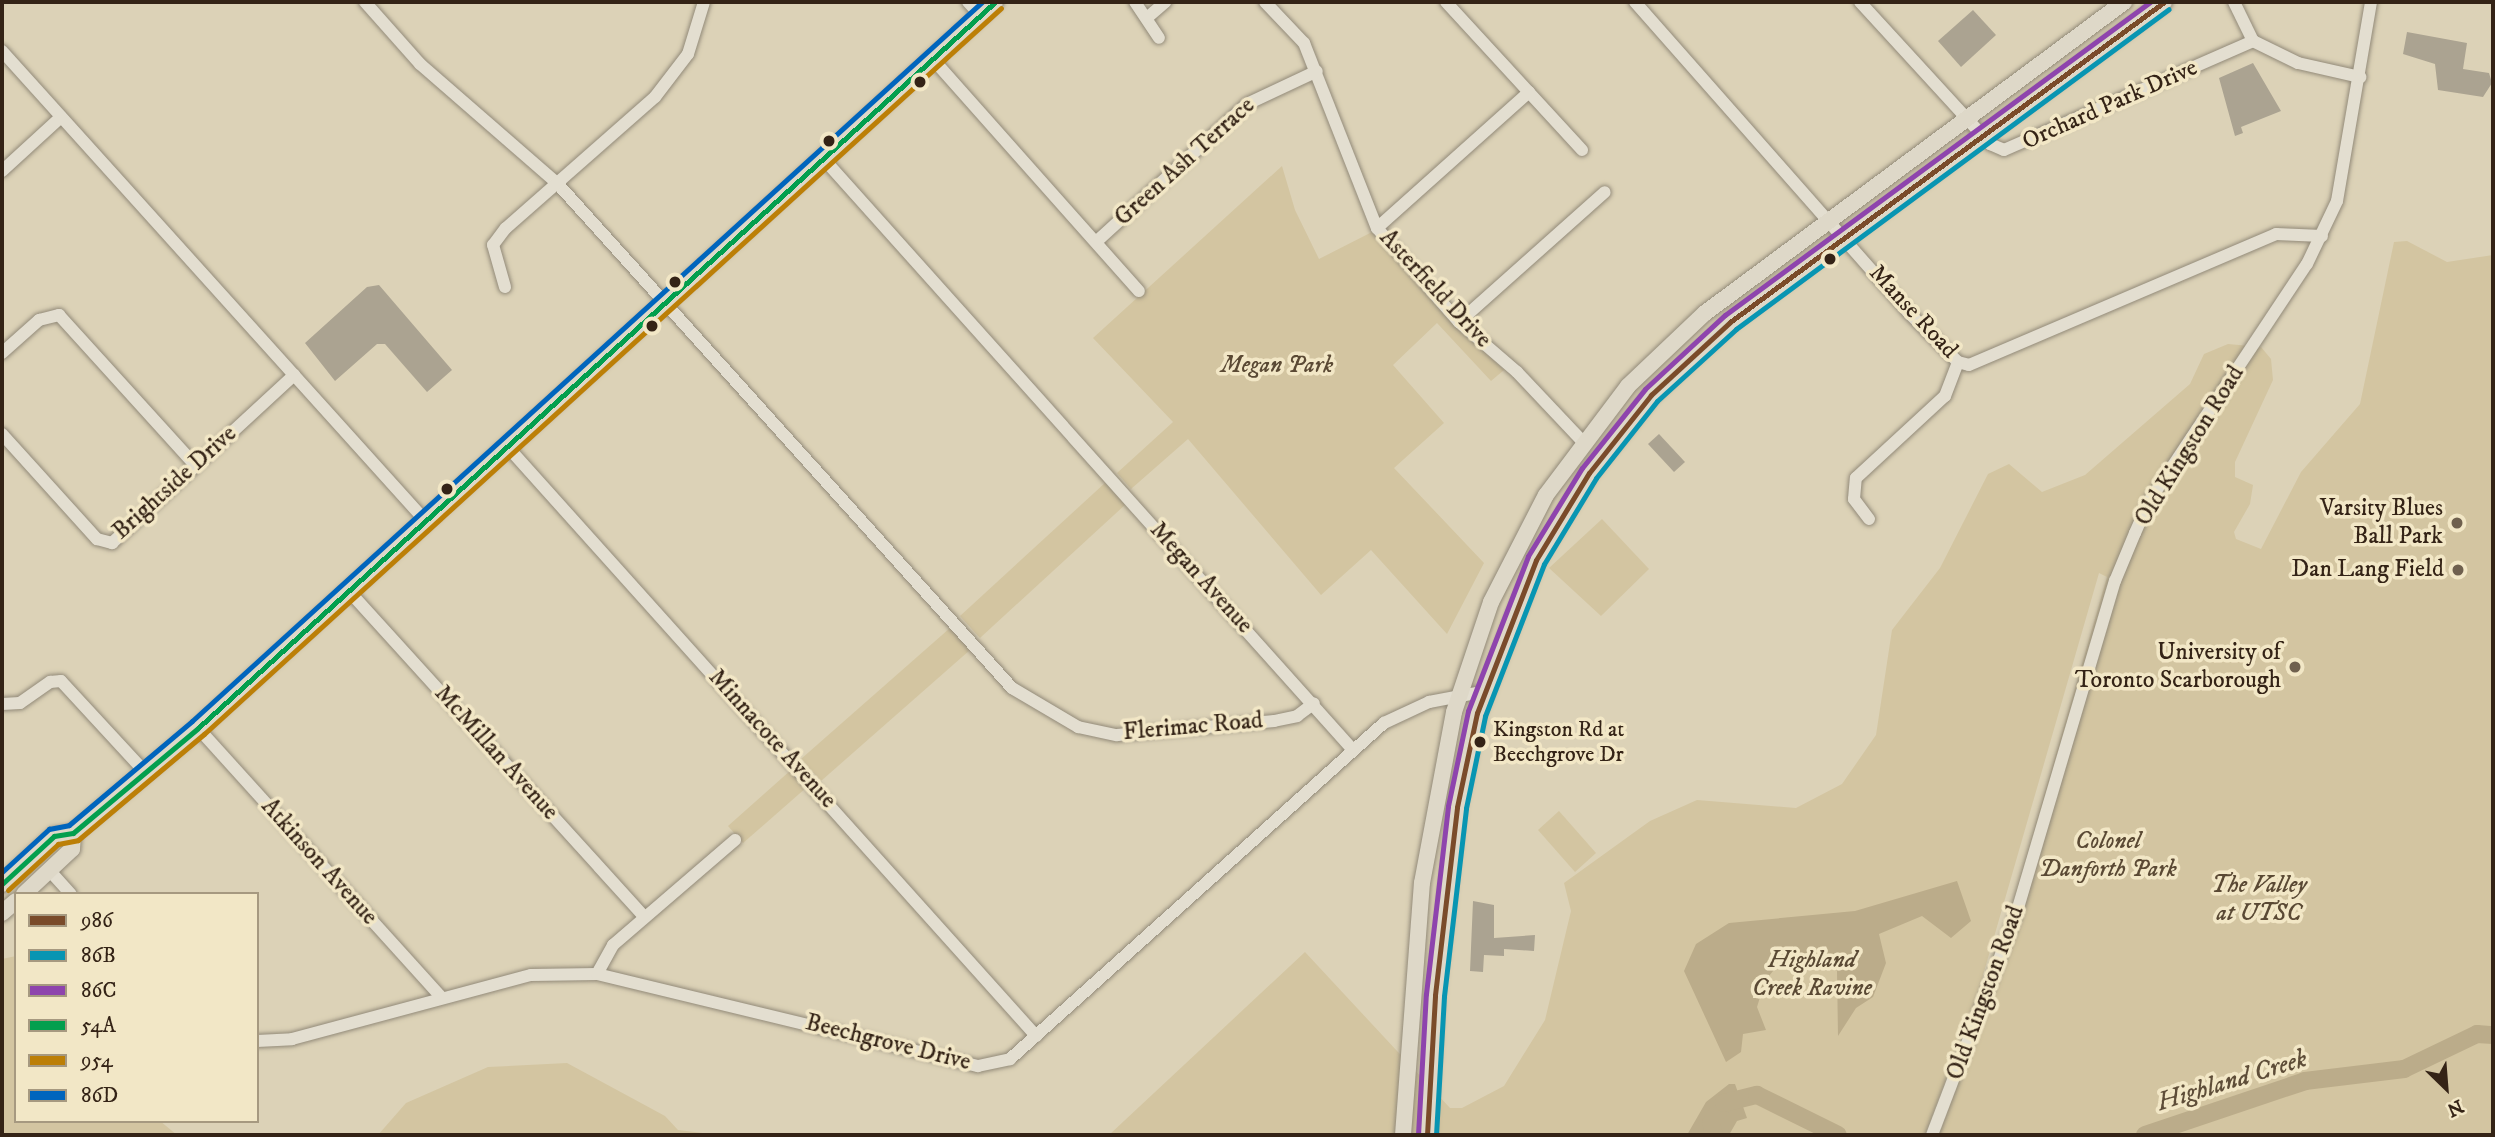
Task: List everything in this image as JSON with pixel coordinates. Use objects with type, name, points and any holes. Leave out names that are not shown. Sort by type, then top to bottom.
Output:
[{"type":"main road","points":[[2,884],[54,836],[73,833],[198,728],[423,518],[995,2]]},
{"type":"main road","points":[[1403,1135],[1422,883],[1459,696],[1478,633],[1516,549],[1583,442],[1665,349],[1829,217],[2123,2]]},
{"type":"main road","points":[[1427,1135],[1435,995],[1457,807],[1482,692],[1536,560],[1612,440],[1689,356],[1844,236],[2164,2]]},
{"type":"main road","points":[[26,892],[72,849],[73,833]]},
{"type":"street","name":"Flerimac Road","points":[[365,2],[420,64],[557,183],[987,662],[1046,712],[1117,735],[1274,721],[1297,716],[1314,703]]},
{"type":"street","points":[[505,287],[493,245],[557,183],[655,97],[688,54],[704,2]]},
{"type":"street","points":[[968,2],[980,15]]},
{"type":"street","points":[[1135,2],[1148,17],[1158,38]]},
{"type":"street","points":[[1148,17],[1165,2]]},
{"type":"street","name":"Asterfield Drive","points":[[1265,2],[1304,44],[1317,71],[1377,228],[1459,322],[1517,372],[1583,442]]},
{"type":"street","points":[[1446,2],[1582,150]]},
{"type":"street","name":"Manse Road","points":[[1635,2],[1829,217],[1907,312],[1958,362],[1969,365],[2276,234],[2322,236]]},
{"type":"street","name":"Orchard Park Drive","points":[[1860,2],[1994,147],[2012,148],[2253,41]]},
{"type":"street","points":[[2234,2],[2253,41],[2298,63],[2360,76]]},
{"type":"street","name":"Old Kingston Road","points":[[1932,1133],[2015,918],[2115,581],[2135,533],[2150,500],[2208,420],[2322,236],[2342,182],[2371,2]]},
{"type":"street","points":[[2,51],[423,518]]},
{"type":"street","points":[[931,58],[1139,291]]},
{"type":"street","name":"Green Ash Terrace","points":[[1096,242],[1247,104],[1317,71]]},
{"type":"street","points":[[1377,228],[1529,92]]},
{"type":"street","points":[[2,171],[61,117]]},
{"type":"street","name":"Megan Avenue","points":[[822,157],[1314,703],[1353,750]]},
{"type":"street","points":[[1459,322],[1605,192]]},
{"type":"street","points":[[2,353],[39,320],[59,315],[195,465]]},
{"type":"street","points":[[1869,519],[1854,499],[1856,478],[1945,396],[1958,362]]},
{"type":"street","name":"Brightside Drive","points":[[2,435],[103,543],[118,537],[294,375]]},
{"type":"street","name":"Minnacote Avenue","points":[[506,445],[1036,1036]]},
{"type":"street","name":"McMillan Avenue","points":[[348,590],[644,917]]},
{"type":"street","points":[[2,704],[20,703],[50,682],[61,681],[145,772]]},
{"type":"street","name":"Beechgrove Drive","points":[[259,1041],[328,1031],[440,996],[531,975],[597,974],[978,1066],[1010,1059],[1353,750],[1399,715],[1459,696],[1482,692]]},
{"type":"street","name":"Atkinson Avenue","points":[[198,728],[440,996]]},
{"type":"street","points":[[597,974],[613,944],[735,840]]},
{"type":"street","points":[[50,871],[69,892]]},
{"type":"green space","name":"Megan Park","points":[[1282,166],[1295,210],[1319,259],[1372,232],[1445,316],[1504,370],[1491,381],[1437,323],[1393,365],[1444,423],[1394,468],[1484,563],[1447,634],[1371,550],[1321,595],[1188,439],[1131,489],[1117,473],[1173,422],[1093,338]]},
{"type":"green space","points":[[2407,241],[2447,262],[2493,255],[2493,1135],[1939,1135],[1970,1052],[2107,577],[2099,573],[1977,996],[1925,1135],[1109,1135],[1305,952],[1450,1108],[1462,1108],[1504,1086],[1545,1020],[1571,911],[1564,883],[1650,821],[1697,800],[1796,808],[1842,784],[1876,735],[1892,630],[1940,568],[1988,474],[2009,464],[2042,492],[2085,475],[2190,384],[2204,354],[2228,344],[2261,347],[2271,359],[2273,380],[2235,462],[2235,477],[2253,485],[2250,504],[2234,532],[2236,539],[2261,549],[2301,472],[2360,404],[2394,242]]},
{"type":"green space","points":[[1106,482],[1126,504],[980,638],[960,616]]},
{"type":"green space","points":[[1602,519],[1649,569],[1601,616],[1549,568]]},
{"type":"green space","points":[[950,628],[970,650],[821,781],[801,759]]},
{"type":"green space","points":[[791,770],[807,787],[743,843],[728,826]]},
{"type":"green space","points":[[1559,811],[1596,853],[1575,872],[1538,830]]},
{"type":"green space","points":[[14,956],[14,1123],[162,1123],[177,1135],[2,1135],[2,959]]},
{"type":"green space","points":[[567,1063],[665,1116],[678,1130],[719,1135],[378,1135],[406,1103],[488,1067]]},
{"type":"shaded area","points":[[1957,881],[1971,921],[1951,938],[1922,916],[1879,934],[1886,963],[1873,997],[1856,1008],[1838,1036],[1837,971],[1829,955],[1781,961],[1765,981],[1757,1007],[1766,1030],[1743,1034],[1741,1052],[1726,1062],[1684,971],[1696,944],[1729,923],[1855,911]]},
{"type":"shaded area","points":[[1729,1084],[1735,1084],[1747,1118],[1737,1121],[1729,1135],[1687,1135],[1706,1102]]},
{"type":"building","points":[[1973,10],[1996,35],[1961,67],[1938,41]]},
{"type":"building","points":[[2407,32],[2467,43],[2463,69],[2489,73],[2492,83],[2483,97],[2438,90],[2435,64],[2403,54]]},
{"type":"building","points":[[2253,63],[2281,111],[2241,127],[2243,133],[2235,136],[2219,78]]},
{"type":"building","points":[[379,285],[452,370],[427,392],[385,344],[377,344],[335,381],[305,343],[367,287]]},
{"type":"building","points":[[1659,434],[1685,462],[1674,472],[1648,444]]},
{"type":"building","points":[[1473,901],[1494,905],[1494,938],[1535,935],[1534,951],[1504,949],[1504,956],[1484,955],[1483,972],[1470,971]]},
{"type":"waterway","name":"Highland Creek","points":[[2145,1135],[2305,1081],[2404,1069],[2477,1034],[2493,1035]]},
{"type":"waterway","name":"Highland Creek","points":[[1714,1135],[1711,1123],[1724,1103],[1757,1095],[1838,1135]]},
{"type":"transit line","name":"86D","points":[[2,872],[49,829],[69,825],[192,721],[982,2]]},
{"type":"transit line","name":"54A","points":[[2,884],[54,836],[73,833],[198,728],[995,2]]},
{"type":"transit line","name":"86C","points":[[1418,1135],[1426,994],[1448,806],[1468,711],[1528,556],[1582,468],[1645,389],[1725,315],[2150,2]]},
{"type":"transit line","name":"986","points":[[1427,1135],[1435,995],[1457,807],[1477,713],[1536,560],[1589,473],[1651,395],[1730,322],[2164,2]]},
{"type":"transit line","name":"954","points":[[8,890],[58,844],[78,840],[204,734],[1001,8]]},
{"type":"transit line","name":"86B","points":[[1436,1135],[1444,996],[1466,808],[1485,716],[1544,564],[1596,478],[1657,401],[1736,329],[2169,9]]},
{"type":"place","name":"Varsity Blues Ball Park","points":[[2457,523]]},
{"type":"place","name":"Dan Lang Field","points":[[2458,570]]},
{"type":"place","name":"University of Toronto Scarborough","points":[[2295,667]]},
{"type":"place","name":"Kingston Rd at Beechgrove Dr","points":[[1480,742]]},
{"type":"park label","name":"Colonel Danforth Park","points":[[2108,856]]},
{"type":"park label","name":"The Valley at UTSC","points":[[2259,900]]},
{"type":"park label","name":"Highland Creek Ravine","points":[[1812,975]]}]
